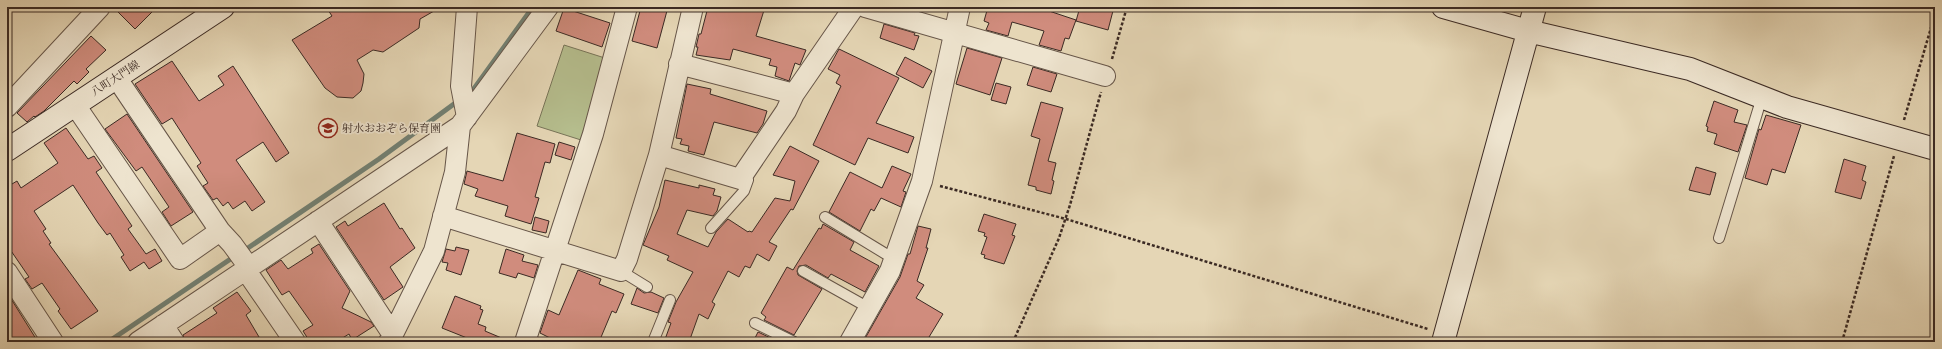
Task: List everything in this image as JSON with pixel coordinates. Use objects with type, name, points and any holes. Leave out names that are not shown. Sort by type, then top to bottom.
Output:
[{"type":"street","points":[[7,107],[100,7]]},
{"type":"street","name":"八町大門線","points":[[7,150],[223,7]]},
{"type":"street","points":[[391,338],[434,251],[455,172],[463,121],[461,86],[467,7]]},
{"type":"street","points":[[75,105],[180,259],[238,253],[318,221],[463,121],[548,7]]},
{"type":"street","points":[[526,342],[593,134],[627,7]]},
{"type":"street","points":[[443,216],[621,271],[627,259],[659,154],[693,7]]},
{"type":"street","points":[[659,154],[740,179],[786,111],[794,94],[854,7]]},
{"type":"street","points":[[865,7],[1105,76]]},
{"type":"street","points":[[850,342],[890,271],[922,181],[960,7]]},
{"type":"street","points":[[1443,7],[1528,31],[1690,69],[1787,107],[1935,149]]},
{"type":"street","points":[[1444,338],[1535,7]]},
{"type":"street","points":[[679,64],[794,94]]},
{"type":"street","points":[[116,77],[238,253],[295,342]]},
{"type":"street","points":[[318,221],[391,338]]},
{"type":"street","points":[[138,342],[163,325],[238,253]]},
{"type":"street","points":[[7,272],[53,342]]},
{"type":"street","points":[[163,325],[174,342]]},
{"type":"lane","points":[[1719,238],[1762,97]]},
{"type":"lane","points":[[711,228],[744,191],[748,180],[743,174]]},
{"type":"lane","points":[[825,217],[894,259]]},
{"type":"lane","points":[[621,271],[648,287]]},
{"type":"lane","points":[[803,271],[869,308]]},
{"type":"lane","points":[[653,342],[670,300]]},
{"type":"lane","points":[[755,323],[794,342]]},
{"type":"path","points":[[1013,342],[1066,219],[1105,76],[1109,69],[1127,7]]},
{"type":"path","points":[[1842,342],[1935,14]]},
{"type":"path","points":[[922,181],[1066,219],[1444,338],[1474,342]]},
{"type":"green space","points":[[564,45],[608,59],[581,140],[537,126]]},
{"type":"building","points":[[113,7],[157,7],[135,29]]},
{"type":"building","points":[[326,7],[441,7],[420,19],[419,28],[383,52],[373,50],[357,60],[364,74],[361,91],[353,98],[337,97],[325,88],[292,40],[332,16]]},
{"type":"building","points":[[641,7],[668,7],[657,48],[632,41]]},
{"type":"building","points":[[708,7],[765,7],[756,36],[806,50],[800,65],[795,63],[789,81],[775,76],[777,67],[769,65],[771,59],[733,49],[730,60],[696,55],[699,34],[701,34]]},
{"type":"building","points":[[988,7],[1047,7],[1046,10],[1076,20],[1069,39],[1065,38],[1061,51],[1039,45],[1044,31],[1012,22],[1008,36],[986,30],[989,23],[984,21]]},
{"type":"building","points":[[1080,7],[1114,7],[1108,30],[1076,21]]},
{"type":"building","points":[[564,8],[610,23],[602,47],[556,31]]},
{"type":"building","points":[[884,24],[915,33],[914,35],[919,36],[914,50],[880,38]]},
{"type":"building","points":[[91,36],[106,50],[86,69],[89,72],[77,84],[74,81],[44,111],[35,117],[34,116],[27,122],[17,113]]},
{"type":"building","points":[[967,48],[1002,58],[990,95],[956,84]]},
{"type":"building","points":[[839,49],[899,78],[876,123],[914,137],[908,153],[868,138],[855,165],[813,145],[841,86],[836,83],[840,75],[828,69]]},
{"type":"building","points":[[905,57],[932,71],[923,88],[896,74]]},
{"type":"building","points":[[172,61],[199,101],[224,85],[218,76],[233,66],[289,153],[276,162],[263,142],[236,160],[265,202],[252,211],[245,201],[233,209],[228,202],[223,206],[217,198],[213,200],[203,186],[208,183],[197,166],[201,163],[172,118],[162,124],[135,84]]},
{"type":"building","points":[[1033,67],[1057,74],[1051,92],[1027,85]]},
{"type":"building","points":[[996,83],[1011,87],[1006,104],[991,100]]},
{"type":"building","points":[[687,84],[711,89],[710,94],[767,111],[763,124],[757,133],[714,122],[704,155],[688,151],[689,146],[680,144],[682,139],[676,138]]},
{"type":"building","points":[[1714,101],[1738,110],[1734,122],[1747,125],[1738,152],[1714,144],[1717,134],[1707,131],[1708,127],[1706,126]]},
{"type":"building","points":[[1041,102],[1063,108],[1048,161],[1056,163],[1052,180],[1054,181],[1051,194],[1036,190],[1036,187],[1028,185],[1040,139],[1031,136]]},
{"type":"building","points":[[127,114],[193,212],[171,226],[162,212],[169,207],[142,167],[136,171],[105,129]]},
{"type":"building","points":[[1766,115],[1801,125],[1785,173],[1772,169],[1767,185],[1745,178],[1759,129],[1761,130]]},
{"type":"building","points":[[66,128],[88,159],[94,156],[102,168],[96,172],[132,226],[128,229],[146,254],[155,249],[162,261],[149,269],[144,262],[130,271],[121,257],[124,255],[110,233],[107,235],[73,185],[34,211],[46,229],[43,231],[51,243],[49,244],[98,311],[71,329],[58,311],[60,309],[42,283],[32,289],[25,279],[29,277],[7,245],[7,187],[17,181],[21,188],[58,163],[44,143]]},
{"type":"building","points":[[517,133],[555,144],[550,163],[545,162],[535,197],[539,198],[531,224],[505,216],[508,206],[475,196],[478,189],[464,184],[467,171],[503,181]]},
{"type":"building","points":[[559,142],[575,147],[571,160],[555,155]]},
{"type":"building","points":[[790,146],[819,161],[793,210],[791,209],[769,242],[777,246],[769,261],[757,254],[750,268],[745,266],[739,277],[728,271],[712,302],[715,304],[708,319],[699,314],[689,342],[664,342],[671,323],[668,322],[676,302],[693,272],[667,260],[669,256],[643,245],[659,207],[665,180],[699,188],[699,185],[715,189],[713,195],[721,197],[717,211],[713,216],[687,210],[677,234],[708,247],[716,232],[728,219],[748,232],[752,232],[775,198],[790,201],[795,181],[773,175]]},
{"type":"building","points":[[1844,159],[1866,166],[1862,180],[1866,182],[1861,199],[1835,192]]},
{"type":"building","points":[[892,166],[911,174],[903,191],[906,192],[901,207],[881,198],[874,211],[871,209],[860,231],[829,212],[850,172],[882,188]]},
{"type":"building","points":[[1696,167],[1716,173],[1710,195],[1689,190]]},
{"type":"building","points":[[384,203],[400,229],[402,228],[415,248],[390,267],[403,287],[384,300],[336,227],[345,221],[348,226]]},
{"type":"building","points":[[984,214],[1016,224],[1012,235],[1015,236],[1004,264],[984,258],[985,255],[981,254],[987,237],[984,236],[985,233],[978,231]]},
{"type":"building","points":[[535,217],[549,221],[546,233],[532,230]]},
{"type":"building","points":[[823,224],[854,242],[850,250],[879,266],[865,292],[831,274],[828,278],[806,265],[799,266],[797,271],[798,275],[822,289],[794,335],[764,320],[766,317],[761,313],[787,267],[793,270]]},
{"type":"building","points":[[918,226],[931,229],[926,248],[928,248],[917,281],[924,285],[916,298],[943,314],[926,342],[863,342],[900,277],[908,254],[910,254]]},
{"type":"building","points":[[319,244],[350,291],[342,308],[371,322],[374,326],[352,340],[349,334],[336,342],[310,342],[303,331],[313,325],[289,291],[282,295],[266,270],[281,260],[288,269],[313,253],[311,249]]},
{"type":"building","points":[[456,247],[469,250],[461,275],[446,270],[448,263],[442,262],[446,249],[455,251]]},
{"type":"building","points":[[506,249],[524,255],[522,261],[538,265],[534,278],[518,273],[516,278],[499,273]]},
{"type":"building","points":[[578,270],[601,279],[599,284],[624,294],[616,313],[612,311],[599,342],[558,342],[540,333],[548,310],[559,315]]},
{"type":"building","points":[[637,288],[644,293],[651,292],[664,298],[658,313],[631,304]]},
{"type":"building","points":[[237,292],[251,311],[246,315],[262,342],[185,342],[183,335],[217,313],[213,308]]},
{"type":"building","points":[[7,293],[13,302],[38,342],[7,342]]},
{"type":"building","points":[[455,296],[481,306],[480,309],[483,310],[478,324],[486,327],[485,331],[511,342],[477,342],[442,328]]},
{"type":"building","points":[[758,332],[779,342],[753,342]]},
{"type":"waterway","points":[[468,94],[473,90],[533,7]]},
{"type":"waterway","points":[[242,252],[379,159],[458,101]]},
{"type":"waterway","points":[[108,342],[235,256]]},
{"type":"place","name":"射水おおぞら保育園","points":[[328,128]]}]
